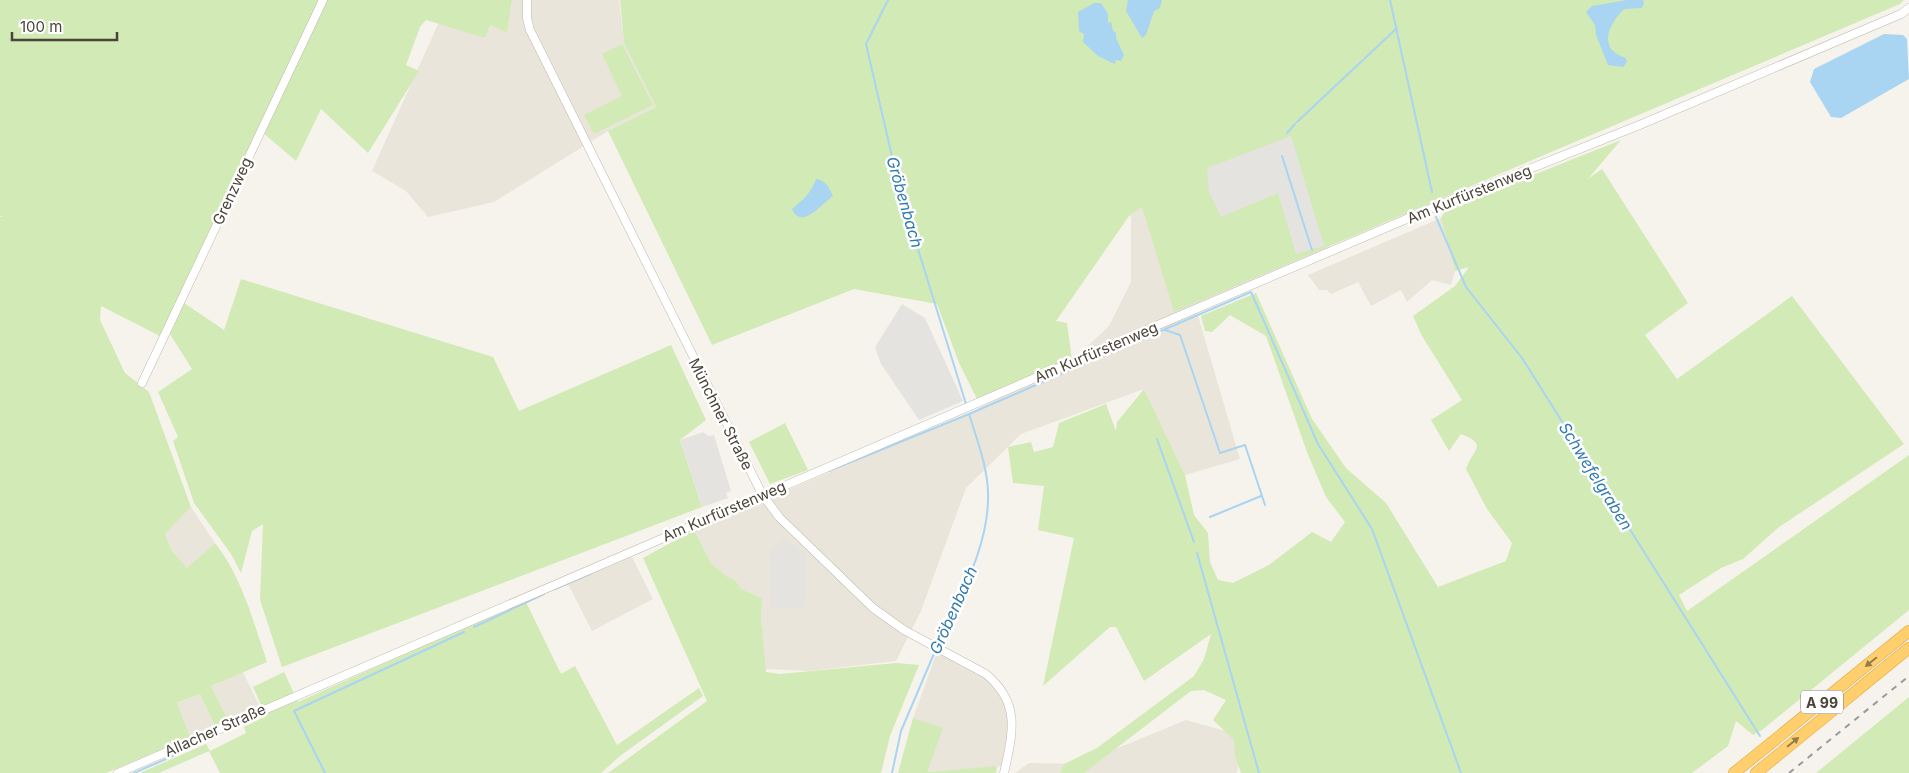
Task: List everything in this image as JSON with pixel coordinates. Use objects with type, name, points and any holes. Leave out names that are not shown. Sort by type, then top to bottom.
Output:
[{"type":"highway","name":"A 99","points":[[1734,773],[1909,631]]},
{"type":"highway","name":"A 99","points":[[1756,773],[1909,648]]},
{"type":"street","name":"Grenzweg","points":[[142,383],[323,0]]},
{"type":"street","name":"Münchner Straße","points":[[527,0],[527,18],[534,37],[765,493],[779,517],[874,608],[933,647],[986,674],[1003,691],[1011,707],[1012,720],[1004,773]]},
{"type":"street","name":"Am Kurfürstenweg","points":[[285,700],[1444,203],[1651,120],[1901,14],[1909,8]]},
{"type":"street","name":"Allacher Straße","points":[[118,773],[285,700]]},
{"type":"shaded area","points":[[512,0],[619,0],[624,43],[656,107],[608,131],[494,202],[428,217],[406,191],[372,171],[439,22],[485,38],[490,25],[507,33]]},
{"type":"shaded area","points":[[1295,133],[1330,250],[1196,309],[1240,459],[1185,475],[1144,389],[1021,434],[966,488],[921,611],[896,661],[809,671],[765,669],[761,619],[762,598],[741,589],[735,580],[726,576],[711,563],[694,530],[967,414],[1071,362],[1109,326],[1131,282],[1131,189]]},
{"type":"shaded area","points":[[1291,136],[1324,246],[1296,254],[1278,193],[1221,217],[1209,192],[1207,168]]},
{"type":"shaded area","points":[[1441,218],[1455,271],[1451,285],[1432,280],[1407,302],[1401,290],[1371,306],[1358,282],[1331,294],[1327,290],[1319,290],[1308,275]]},
{"type":"shaded area","points":[[902,304],[925,318],[963,401],[919,420],[881,364],[875,347]]},
{"type":"shaded area","points":[[703,432],[709,436],[714,435],[731,491],[726,493],[728,498],[702,507],[680,440]]},
{"type":"shaded area","points":[[191,507],[215,543],[187,568],[172,551],[165,534]]},
{"type":"shaded area","points":[[783,538],[805,552],[807,573],[804,608],[771,609],[769,552]]},
{"type":"shaded area","points":[[632,557],[653,599],[592,631],[568,584]]},
{"type":"shaded area","points":[[938,649],[986,674],[1011,707],[1005,766],[926,772],[913,718]]},
{"type":"shaded area","points":[[243,672],[260,707],[228,720],[211,686]]},
{"type":"shaded area","points":[[200,694],[215,726],[190,737],[176,704]]},
{"type":"shaded area","points":[[1186,720],[1229,732],[1242,741],[1237,773],[1015,773],[1029,763],[1079,764]]},
{"type":"green space","points":[[0,0],[319,0],[160,336],[101,306],[100,320],[125,373],[149,392],[191,507],[165,534],[172,551],[187,568],[215,543],[233,570],[240,585],[267,662],[211,686],[228,720],[215,726],[200,694],[177,703],[190,737],[106,773],[0,773],[0,217],[3,217],[0,216]]},
{"type":"green space","points":[[326,0],[512,0],[507,33],[490,25],[485,38],[426,20],[420,27],[406,65],[419,71],[368,153],[321,109],[296,161],[262,132]]},
{"type":"green space","points":[[620,0],[1904,0],[1900,4],[1174,312],[1142,207],[1129,216],[1056,321],[1067,323],[1072,360],[977,399],[959,363],[937,304],[854,289],[712,345],[608,131],[656,107],[624,43]]},
{"type":"green space","points":[[622,44],[653,105],[594,134],[584,115],[622,96],[602,54]]},
{"type":"green space","points":[[1621,140],[1588,179],[1602,169],[1688,303],[1645,335],[1677,379],[1792,296],[1904,444],[1779,527],[1743,559],[1721,568],[1679,595],[1687,611],[1909,455],[1909,610],[1762,730],[1753,735],[1736,721],[1728,746],[1692,773],[1241,773],[1235,756],[1234,740],[1213,720],[1226,700],[1204,690],[1191,691],[1084,773],[1060,773],[1064,764],[1097,748],[1194,676],[1204,659],[1211,634],[1144,681],[1116,627],[1110,627],[1043,686],[1074,538],[1038,530],[1044,486],[1013,483],[1008,447],[1031,442],[1034,452],[1053,447],[1059,423],[1106,404],[1116,431],[1117,422],[1144,389],[1185,475],[1194,515],[1208,533],[1210,562],[1218,580],[1233,583],[1269,565],[1312,532],[1331,542],[1345,522],[1326,497],[1307,452],[1266,336],[1230,315],[1212,332],[1205,331],[1201,316],[1256,293],[1312,419],[1346,468],[1386,503],[1438,587],[1506,561],[1512,543],[1487,509],[1466,469],[1477,448],[1475,441],[1461,434],[1449,451],[1431,420],[1462,400],[1422,336],[1413,316],[1455,286],[1469,267],[1455,271],[1441,218],[1446,210]]},
{"type":"green space","points":[[241,279],[493,357],[519,411],[671,345],[706,420],[680,440],[702,507],[282,667],[260,600],[263,524],[252,531],[241,573],[231,554],[194,503],[173,441],[178,437],[158,392],[192,369],[170,334],[184,303],[224,330]]},
{"type":"green space","points":[[785,423],[808,470],[770,484],[749,442]]},
{"type":"green space","points":[[694,530],[711,563],[726,576],[735,580],[741,589],[762,598],[761,619],[766,672],[780,674],[896,663],[919,665],[890,736],[881,773],[608,773],[707,701],[643,558]]},
{"type":"green space","points":[[525,600],[561,674],[575,666],[617,745],[699,688],[703,696],[620,756],[601,773],[220,773],[209,751],[159,773],[140,773],[206,744],[210,751],[246,733],[244,727],[266,716],[253,687],[284,672],[298,702]]},
{"type":"green space","points":[[1909,697],[1909,773],[1816,773]]},
{"type":"green space","points":[[913,718],[943,728],[927,772],[997,766],[996,773],[898,773]]},
{"type":"water","points":[[1128,0],[1162,0],[1160,8],[1154,11],[1146,35],[1142,38],[1126,11]]},
{"type":"water","points":[[1627,0],[1643,0],[1644,3],[1642,8],[1624,9],[1618,15],[1610,29],[1608,43],[1617,54],[1626,58],[1627,62],[1623,67],[1608,65],[1596,35],[1595,25],[1586,12],[1592,6]]},
{"type":"water","points":[[1094,3],[1101,3],[1108,14],[1108,23],[1111,22],[1113,31],[1116,32],[1116,38],[1124,55],[1121,61],[1116,60],[1115,64],[1098,56],[1083,42],[1084,34],[1079,31],[1078,12]]},
{"type":"water","points":[[1884,34],[1903,35],[1907,39],[1909,79],[1841,118],[1831,117],[1810,82],[1814,69]]},
{"type":"water","points":[[816,179],[825,183],[833,196],[812,213],[801,217],[796,215],[792,209],[809,192]]},
{"type":"waterway","name":"Gröbenbach","points":[[888,0],[866,44],[900,191],[966,404]]},
{"type":"waterway","points":[[1390,0],[1432,192]]},
{"type":"waterway","points":[[1297,122],[1397,28]]},
{"type":"waterway","points":[[1287,133],[1295,124]]},
{"type":"waterway","points":[[1282,156],[1312,250]]},
{"type":"waterway","name":"Schwefelgraben","points":[[1436,217],[1466,287],[1522,358],[1760,736]]},
{"type":"waterway","points":[[829,471],[969,414],[1251,292],[1318,444],[1372,529],[1461,773]]},
{"type":"waterway","points":[[1165,330],[1180,335],[1220,453],[1245,445],[1265,505]]},
{"type":"waterway","name":"Gröbenbach","points":[[938,645],[972,571],[984,532],[987,512],[986,472],[969,414]]},
{"type":"waterway","points":[[1157,439],[1194,542]]},
{"type":"waterway","points":[[1210,517],[1261,496]]},
{"type":"waterway","points":[[1197,553],[1259,773]]},
{"type":"waterway","points":[[555,589],[592,573]]},
{"type":"waterway","points":[[474,627],[544,594]]},
{"type":"waterway","points":[[325,773],[294,711],[464,632]]},
{"type":"waterway","name":"Gröbenbach","points":[[892,773],[901,731],[936,649]]},
{"type":"waterway","points":[[134,773],[173,756]]},
{"type":"railway","points":[[1789,773],[1909,676]]}]
